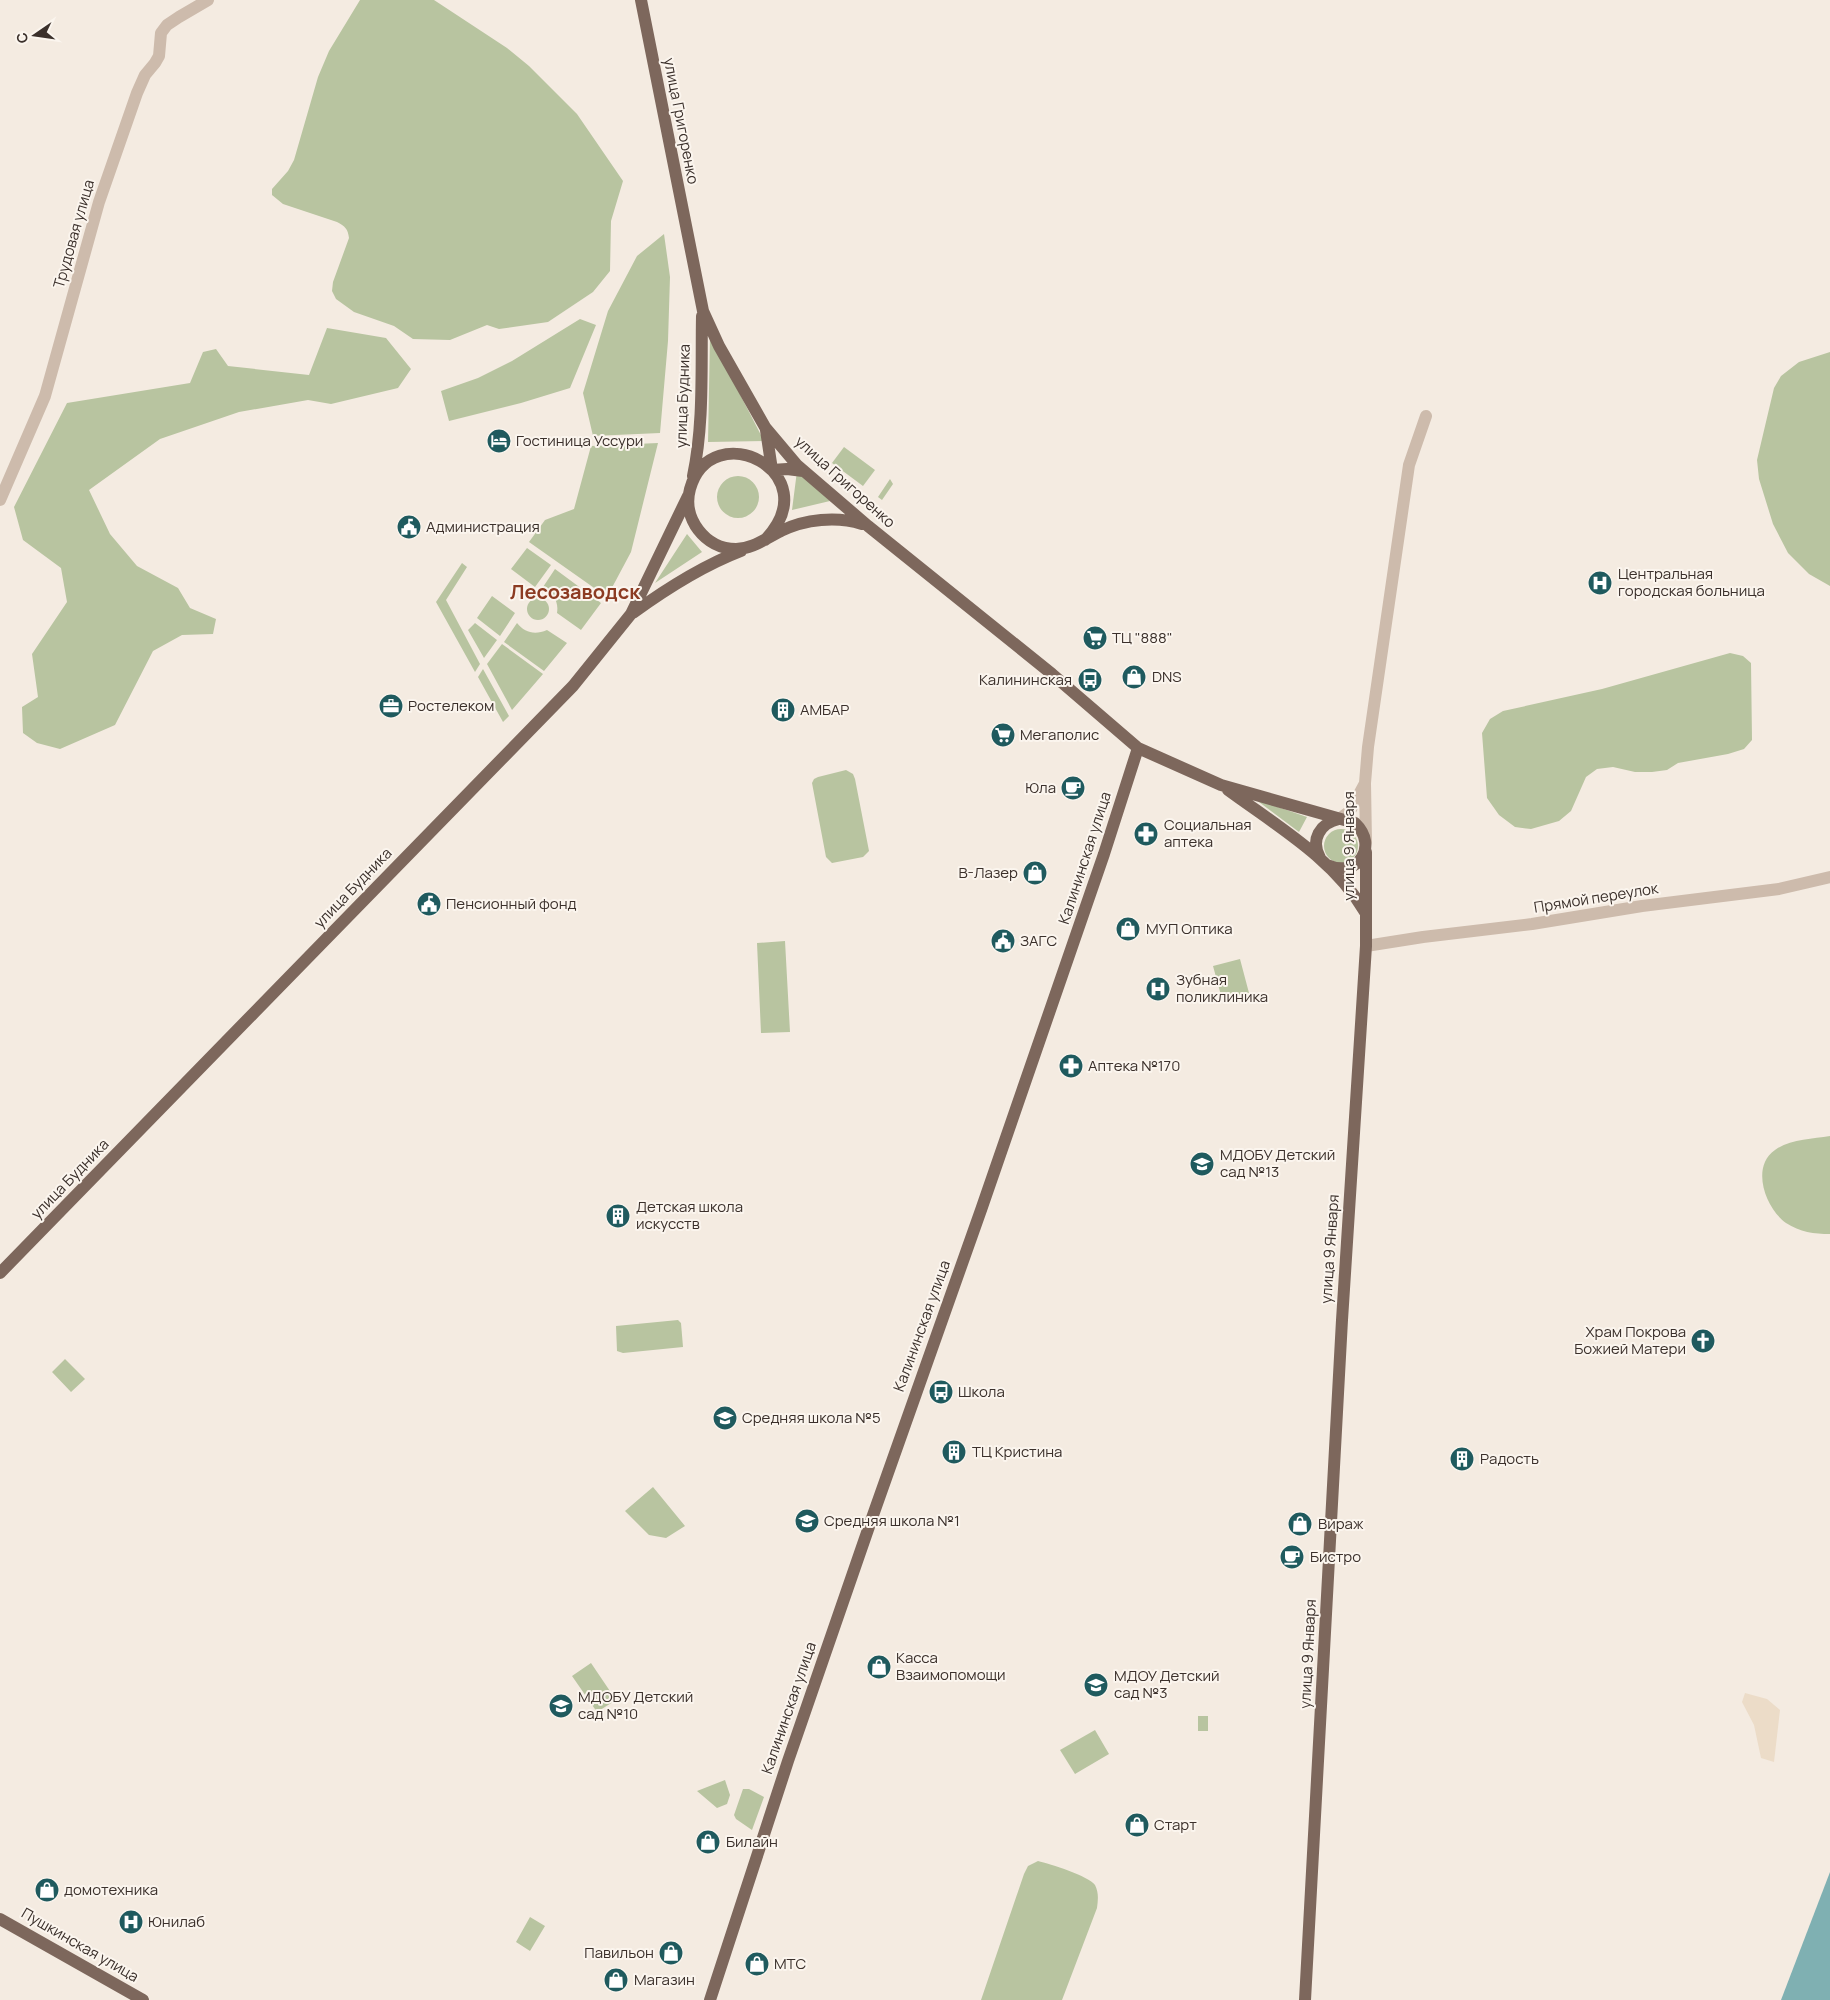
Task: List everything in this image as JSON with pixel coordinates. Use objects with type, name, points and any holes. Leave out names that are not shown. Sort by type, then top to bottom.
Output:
[{"type":"main road","name":"улица Григоренко","points":[[641,0],[702,311],[719,346],[765,426],[804,471],[868,526],[1052,674],[1138,748],[1222,785]]},
{"type":"main road","name":"улица Будника","points":[[692,481],[699,436],[702,311]]},
{"type":"main road","points":[[765,426],[772,470]]},
{"type":"main road","points":[[749,547],[736,549],[720,547],[706,539],[695,527],[689,512],[688,496],[692,481],[701,468],[714,458],[730,454],[745,454],[760,460],[772,470],[780,483],[784,498],[782,514],[776,528],[765,540]]},
{"type":"main road","points":[[772,470],[804,471]]},
{"type":"main road","name":"улица Будника","points":[[0,1274],[573,686],[631,614],[688,496]]},
{"type":"main road","points":[[631,614],[692,575],[782,530],[820,520],[850,521],[868,526]]},
{"type":"main road","name":"Калининская улица","points":[[710,2000],[800,1725],[1007,1136],[1104,854],[1138,748]]},
{"type":"main road","points":[[1222,785],[1355,823],[1365,836],[1364,854],[1352,866],[1344,869],[1335,869],[1222,785]]},
{"type":"main road","points":[[1339,819],[1325,824],[1320,830],[1316,846],[1324,862],[1347,884],[1365,912]]},
{"type":"main road","name":"улица 9 Января","points":[[1305,2000],[1342,1320],[1366,946],[1366,844]]},
{"type":"main road","name":"Пушкинская улица","points":[[0,1918],[143,2000]]},
{"type":"street","name":"Трудовая улица","points":[[0,500],[45,396],[99,202],[137,93],[145,75],[155,63],[162,33],[167,25],[208,0]]},
{"type":"street","name":"улица 9 Января","points":[[1366,844],[1365,783],[1368,747],[1409,465],[1426,416]]},
{"type":"street","points":[[1339,819],[1350,811],[1365,783]]},
{"type":"street","name":"Прямой переулок","points":[[1366,946],[1532,924],[1642,906],[1779,890],[1830,877]]},
{"type":"green space","points":[[360,0],[434,0],[507,48],[529,66],[577,114],[623,181],[611,221],[610,271],[593,292],[548,322],[499,329],[487,325],[450,340],[413,339],[394,326],[354,312],[336,299],[332,291],[333,282],[349,238],[347,230],[337,222],[283,204],[272,195],[272,189],[288,171],[294,160],[318,77],[329,51]]},
{"type":"green space","points":[[664,234],[670,277],[668,341],[660,433],[593,436],[583,393],[608,311],[637,256]]},
{"type":"green space","points":[[580,319],[596,325],[570,388],[521,403],[449,421],[441,391],[478,378],[512,361]]},
{"type":"green space","points":[[327,328],[386,338],[411,369],[398,388],[331,404],[308,400],[239,412],[160,439],[89,490],[110,534],[137,566],[178,588],[190,608],[216,619],[213,634],[182,635],[153,651],[115,725],[60,749],[37,743],[23,733],[22,707],[38,697],[32,654],[67,602],[61,568],[23,540],[14,507],[67,403],[190,383],[203,352],[216,349],[228,366],[309,375]]},
{"type":"green space","points":[[710,336],[764,441],[708,442]]},
{"type":"green space","points":[[1830,352],[1830,586],[1809,574],[1788,553],[1773,524],[1759,479],[1757,460],[1774,388],[1781,376],[1799,362]]},
{"type":"green space","points":[[658,443],[631,552],[607,597],[529,542],[545,520],[574,509],[591,446]]},
{"type":"green space","points":[[844,447],[875,470],[863,486],[832,463]]},
{"type":"green space","points":[[797,471],[830,501],[792,510]]},
{"type":"green space","points":[[742,476],[750,479],[756,485],[759,497],[756,509],[750,515],[734,518],[726,515],[720,509],[717,493],[720,485],[726,479]]},
{"type":"green space","points":[[890,479],[893,484],[882,500],[878,497]]},
{"type":"green space","points":[[687,534],[702,552],[655,583]]},
{"type":"green space","points":[[527,548],[551,565],[535,587],[511,569]]},
{"type":"green space","points":[[462,563],[467,567],[446,600],[480,664],[475,672],[436,602]]},
{"type":"green space","points":[[555,569],[601,603],[581,630],[557,613],[557,605],[554,598],[543,587]]},
{"type":"green space","points":[[492,596],[515,613],[500,636],[477,618]]},
{"type":"green space","points":[[538,598],[546,601],[549,609],[546,617],[538,620],[530,617],[527,609],[530,601]]},
{"type":"green space","points":[[475,623],[497,640],[484,658],[468,630]]},
{"type":"green space","points":[[517,623],[523,629],[530,632],[547,630],[567,643],[544,671],[504,642]]},
{"type":"green space","points":[[502,644],[543,674],[512,710],[487,664]]},
{"type":"green space","points":[[1730,653],[1743,656],[1751,663],[1752,740],[1744,749],[1728,754],[1678,763],[1667,770],[1635,772],[1613,767],[1597,769],[1586,777],[1571,811],[1559,821],[1531,829],[1515,827],[1499,815],[1487,798],[1482,733],[1490,719],[1503,711],[1602,689]]},
{"type":"green space","points":[[483,669],[509,716],[503,722],[478,677]]},
{"type":"green space","points":[[846,770],[853,774],[855,779],[869,851],[863,857],[832,863],[826,857],[812,783],[818,777]]},
{"type":"green space","points":[[1255,799],[1307,817],[1299,832]]},
{"type":"green space","points":[[1341,829],[1353,834],[1358,846],[1353,858],[1341,863],[1329,858],[1324,846],[1329,834]]},
{"type":"green space","points":[[785,941],[790,1032],[761,1033],[757,943]]},
{"type":"green space","points":[[1240,959],[1249,993],[1222,999],[1213,966]]},
{"type":"green space","points":[[1830,1136],[1830,1234],[1813,1233],[1786,1223],[1772,1208],[1764,1188],[1763,1167],[1767,1157],[1781,1146],[1801,1140]]},
{"type":"green space","points":[[678,1320],[681,1323],[683,1347],[623,1353],[617,1351],[616,1326]]},
{"type":"green space","points":[[65,1359],[85,1379],[71,1392],[52,1372]]},
{"type":"green space","points":[[653,1487],[685,1526],[666,1538],[649,1535],[625,1511]]},
{"type":"green space","points":[[591,1663],[616,1700],[597,1712],[572,1676]]},
{"type":"green space","points":[[1198,1716],[1208,1716],[1208,1731],[1198,1731]]},
{"type":"green space","points":[[1095,1730],[1109,1754],[1075,1774],[1060,1750]]},
{"type":"green space","points":[[725,1780],[730,1795],[727,1804],[717,1808],[697,1791]]},
{"type":"green space","points":[[743,1789],[749,1789],[764,1797],[752,1830],[736,1819],[734,1815]]},
{"type":"green space","points":[[1038,1861],[1085,1878],[1095,1885],[1098,1894],[1097,1908],[1062,2000],[981,2000],[1024,1874],[1028,1866]]},
{"type":"green space","points":[[530,1917],[545,1926],[530,1951],[516,1942]]},
{"type":"shaded area","points":[[1745,1693],[1767,1699],[1780,1710],[1774,1762],[1761,1758],[1754,1725],[1742,1702]]},
{"type":"water","points":[[1830,1872],[1830,2000],[1781,2000]]},
{"type":"place","name":"Гостиница Уссури","points":[[499,441]]},
{"type":"place","name":"Администрация","points":[[409,527]]},
{"type":"place","name":"Центральная городская больница","points":[[1600,583]]},
{"type":"place","name":"ТЦ \"888\"","points":[[1095,638]]},
{"type":"place","name":"DNS","points":[[1134,677]]},
{"type":"place","name":"Калининская","points":[[1090,680]]},
{"type":"place","name":"Ростелеком","points":[[391,706]]},
{"type":"place","name":"АМБАР","points":[[783,710]]},
{"type":"place","name":"Мегаполис","points":[[1003,735]]},
{"type":"place","name":"Юла","points":[[1073,788]]},
{"type":"place","name":"Социальная аптека","points":[[1146,834]]},
{"type":"place","name":"В-Лазер","points":[[1035,873]]},
{"type":"place","name":"Пенсионный фонд","points":[[429,904]]},
{"type":"place","name":"МУП Оптика","points":[[1128,929]]},
{"type":"place","name":"ЗАГС","points":[[1003,941]]},
{"type":"place","name":"Зубная поликлиника","points":[[1158,989]]},
{"type":"place","name":"Аптека №170","points":[[1071,1066]]},
{"type":"place","name":"МДОБУ Детский сад №13","points":[[1202,1164]]},
{"type":"place","name":"Детская школа искусств","points":[[618,1216]]},
{"type":"place","name":"Храм Покрова Божией Матери","points":[[1703,1341]]},
{"type":"place","name":"Школа","points":[[941,1392]]},
{"type":"place","name":"Средняя школа №5","points":[[725,1418]]},
{"type":"place","name":"ТЦ Кристина","points":[[954,1452]]},
{"type":"place","name":"Радость","points":[[1462,1459]]},
{"type":"place","name":"Средняя школа №1","points":[[807,1521]]},
{"type":"place","name":"Вираж","points":[[1300,1524]]},
{"type":"place","name":"Бистро","points":[[1292,1557]]},
{"type":"place","name":"Касса Взаимопомощи","points":[[879,1667]]},
{"type":"place","name":"МДОУ Детский сад №3","points":[[1096,1685]]},
{"type":"place","name":"МДОБУ Детский сад №10","points":[[561,1706]]},
{"type":"place","name":"Старт","points":[[1137,1825]]},
{"type":"place","name":"Билайн","points":[[708,1842]]},
{"type":"place","name":"домотехника","points":[[47,1890]]},
{"type":"place","name":"Юнилаб","points":[[131,1922]]},
{"type":"place","name":"Павильон","points":[[671,1953]]},
{"type":"place","name":"МТС","points":[[757,1964]]},
{"type":"place","name":"Магазин","points":[[616,1980]]},
{"type":"district","name":"Лесозаводск","points":[[575,592]]}]
